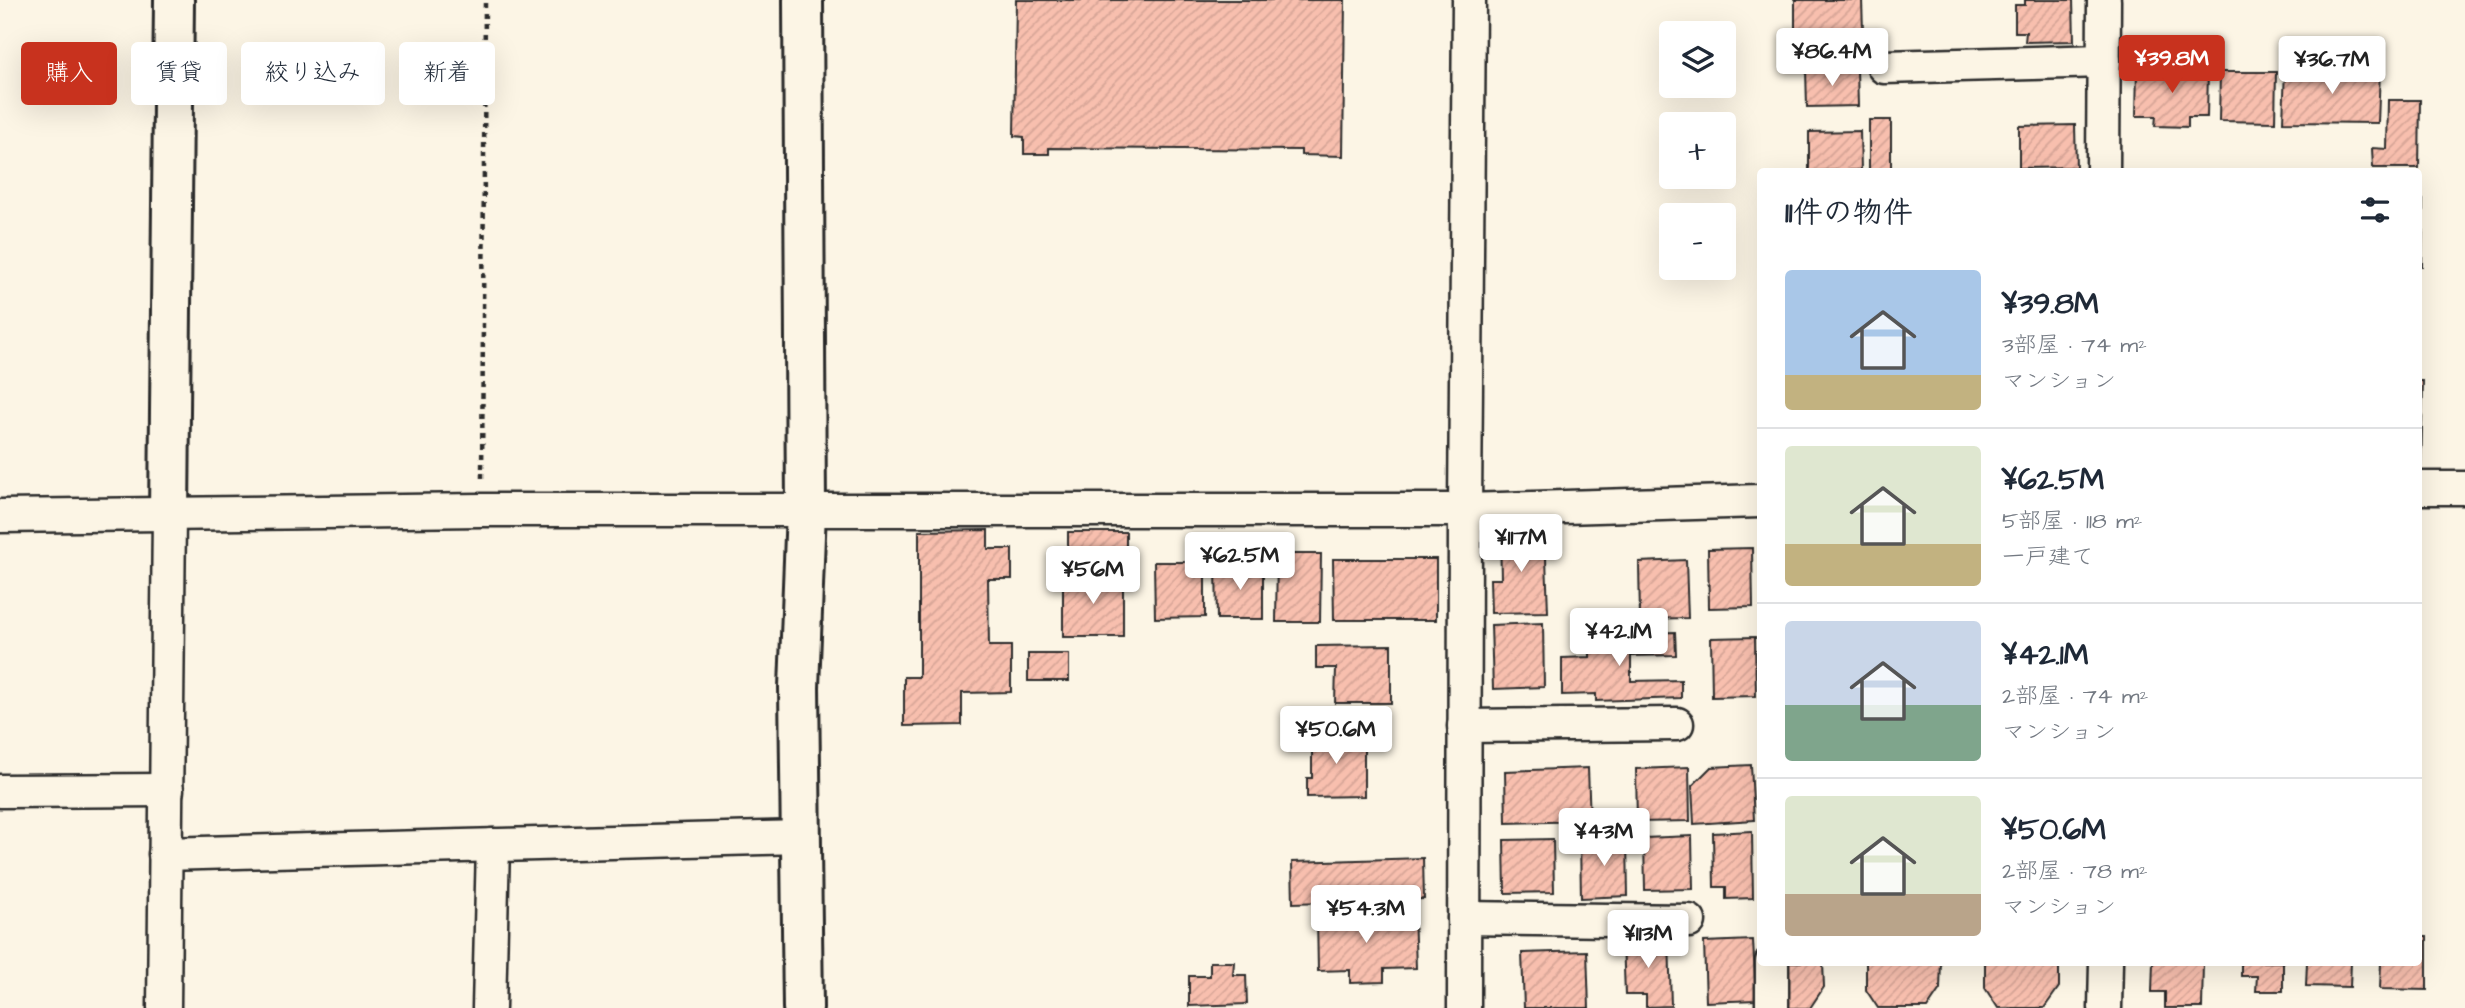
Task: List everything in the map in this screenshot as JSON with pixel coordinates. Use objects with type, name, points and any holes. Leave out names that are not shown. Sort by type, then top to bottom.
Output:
[{"type":"street","points":[[164,1008],[174,0]]},
{"type":"street","points":[[803,0],[806,510],[799,687],[803,1008]]},
{"type":"street","points":[[1464,1008],[1469,0]]},
{"type":"street","points":[[2103,168],[2104,0]]},
{"type":"street","points":[[1884,67],[2104,61]]},
{"type":"street","points":[[2422,488],[2465,488]]},
{"type":"street","points":[[0,516],[481,510],[1465,510],[1757,501]]},
{"type":"street","points":[[1464,726],[1677,724]]},
{"type":"street","points":[[0,791],[167,790]]},
{"type":"street","points":[[165,854],[801,837]]},
{"type":"street","points":[[489,1008],[494,845]]},
{"type":"street","points":[[1464,918],[1689,921]]},
{"type":"street","points":[[1772,966],[1772,1008]]},
{"type":"street","points":[[2105,1008],[2106,966]]},
{"type":"path","points":[[481,510],[485,0]]},
{"type":"building","points":[[1016,0],[1345,0],[1343,156],[1301,155],[1301,150],[1049,148],[1049,154],[1024,154],[1024,137],[1014,136]]},
{"type":"building","points":[[1795,0],[1862,0],[1863,31],[1795,32]]},
{"type":"building","points":[[2025,0],[2073,0],[2074,41],[2025,42],[2026,32],[2015,32],[2015,5],[2025,5]]},
{"type":"building","points":[[1857,68],[1858,106],[1807,107],[1806,69]]},
{"type":"building","points":[[2137,68],[2208,70],[2207,117],[2188,117],[2188,127],[2155,126],[2156,116],[2136,116]]},
{"type":"building","points":[[2285,69],[2380,70],[2378,123],[2283,122]]},
{"type":"building","points":[[2220,72],[2276,72],[2275,122],[2219,121]]},
{"type":"building","points":[[2388,100],[2420,100],[2419,168],[2373,168],[2372,148],[2387,149]]},
{"type":"building","points":[[1869,120],[1891,120],[1891,168],[1869,168]]},
{"type":"building","points":[[2075,125],[2076,167],[2019,168],[2019,126]]},
{"type":"building","points":[[1860,131],[1861,168],[1809,168],[1809,132]]},
{"type":"building","points":[[2422,199],[2423,199],[2422,266]]},
{"type":"building","points":[[988,530],[988,549],[1012,549],[1012,579],[988,579],[989,646],[1011,646],[1011,692],[962,693],[962,725],[904,726],[904,677],[919,677],[919,531]]},
{"type":"building","points":[[1500,531],[1545,531],[1548,612],[1491,613],[1490,579],[1501,579]]},
{"type":"building","points":[[1068,532],[1126,532],[1126,560],[1068,561]]},
{"type":"building","points":[[1752,548],[1753,607],[1709,608],[1708,549]]},
{"type":"building","points":[[1277,554],[1321,554],[1320,622],[1276,622]]},
{"type":"building","points":[[1333,559],[1436,559],[1436,620],[1334,620]]},
{"type":"building","points":[[1686,560],[1688,618],[1640,619],[1639,562]]},
{"type":"building","points":[[1154,562],[1205,562],[1205,617],[1155,618]]},
{"type":"building","points":[[1216,566],[1263,566],[1263,619],[1217,619]]},
{"type":"building","points":[[1123,574],[1123,637],[1063,637],[1063,575]]},
{"type":"building","points":[[1543,623],[1544,687],[1493,689],[1491,625]]},
{"type":"building","points":[[1675,632],[1676,655],[1631,656],[1631,681],[1681,680],[1681,698],[1596,701],[1596,694],[1562,695],[1562,658],[1590,657],[1590,635]]},
{"type":"building","points":[[1755,637],[1756,696],[1712,697],[1711,638]]},
{"type":"building","points":[[1391,645],[1391,703],[1335,703],[1336,668],[1316,668],[1316,646]]},
{"type":"building","points":[[1028,654],[1069,654],[1069,681],[1028,681]]},
{"type":"building","points":[[1312,733],[1356,733],[1356,749],[1364,749],[1364,796],[1307,797],[1307,778],[1312,778]]},
{"type":"building","points":[[1751,765],[1754,820],[1694,824],[1692,786],[1711,767]]},
{"type":"building","points":[[1689,767],[1690,821],[1637,822],[1636,769]]},
{"type":"building","points":[[1588,768],[1590,821],[1506,823],[1505,771]]},
{"type":"building","points":[[1752,831],[1753,898],[1726,899],[1726,887],[1714,887],[1713,833]]},
{"type":"building","points":[[1692,836],[1693,889],[1645,890],[1644,838]]},
{"type":"building","points":[[1627,838],[1628,896],[1581,898],[1580,839]]},
{"type":"building","points":[[1553,839],[1554,892],[1505,893],[1504,840]]},
{"type":"building","points":[[1423,858],[1424,899],[1293,903],[1292,862]]},
{"type":"building","points":[[1414,913],[1416,968],[1384,969],[1384,982],[1350,983],[1350,970],[1318,971],[1317,916]]},
{"type":"building","points":[[2422,937],[2427,937],[2427,990],[2380,989],[2381,966],[2422,966]]},
{"type":"building","points":[[1669,938],[1671,1006],[1646,1007],[1646,995],[1625,995],[1623,940]]},
{"type":"building","points":[[1753,940],[1756,1000],[1706,1002],[1704,942]]},
{"type":"building","points":[[1587,951],[1589,1008],[1524,1008],[1522,953]]},
{"type":"building","points":[[1210,962],[1234,962],[1233,975],[1246,975],[1247,1004],[1189,1006],[1189,976],[1210,976]]},
{"type":"building","points":[[1786,966],[1823,966],[1824,987],[1810,1008],[1789,1008]]},
{"type":"building","points":[[1866,966],[1941,966],[1940,989],[1927,1008],[1878,1008],[1866,990]]},
{"type":"building","points":[[1985,966],[2059,966],[2059,987],[2044,1008],[1998,1008],[1985,988]]},
{"type":"building","points":[[2153,966],[2203,966],[2202,1008],[2165,1008],[2165,992],[2152,992]]},
{"type":"building","points":[[2241,966],[2283,966],[2283,991],[2256,991],[2257,976],[2241,976]]},
{"type":"building","points":[[2307,966],[2351,966],[2350,987],[2306,986]]}]
